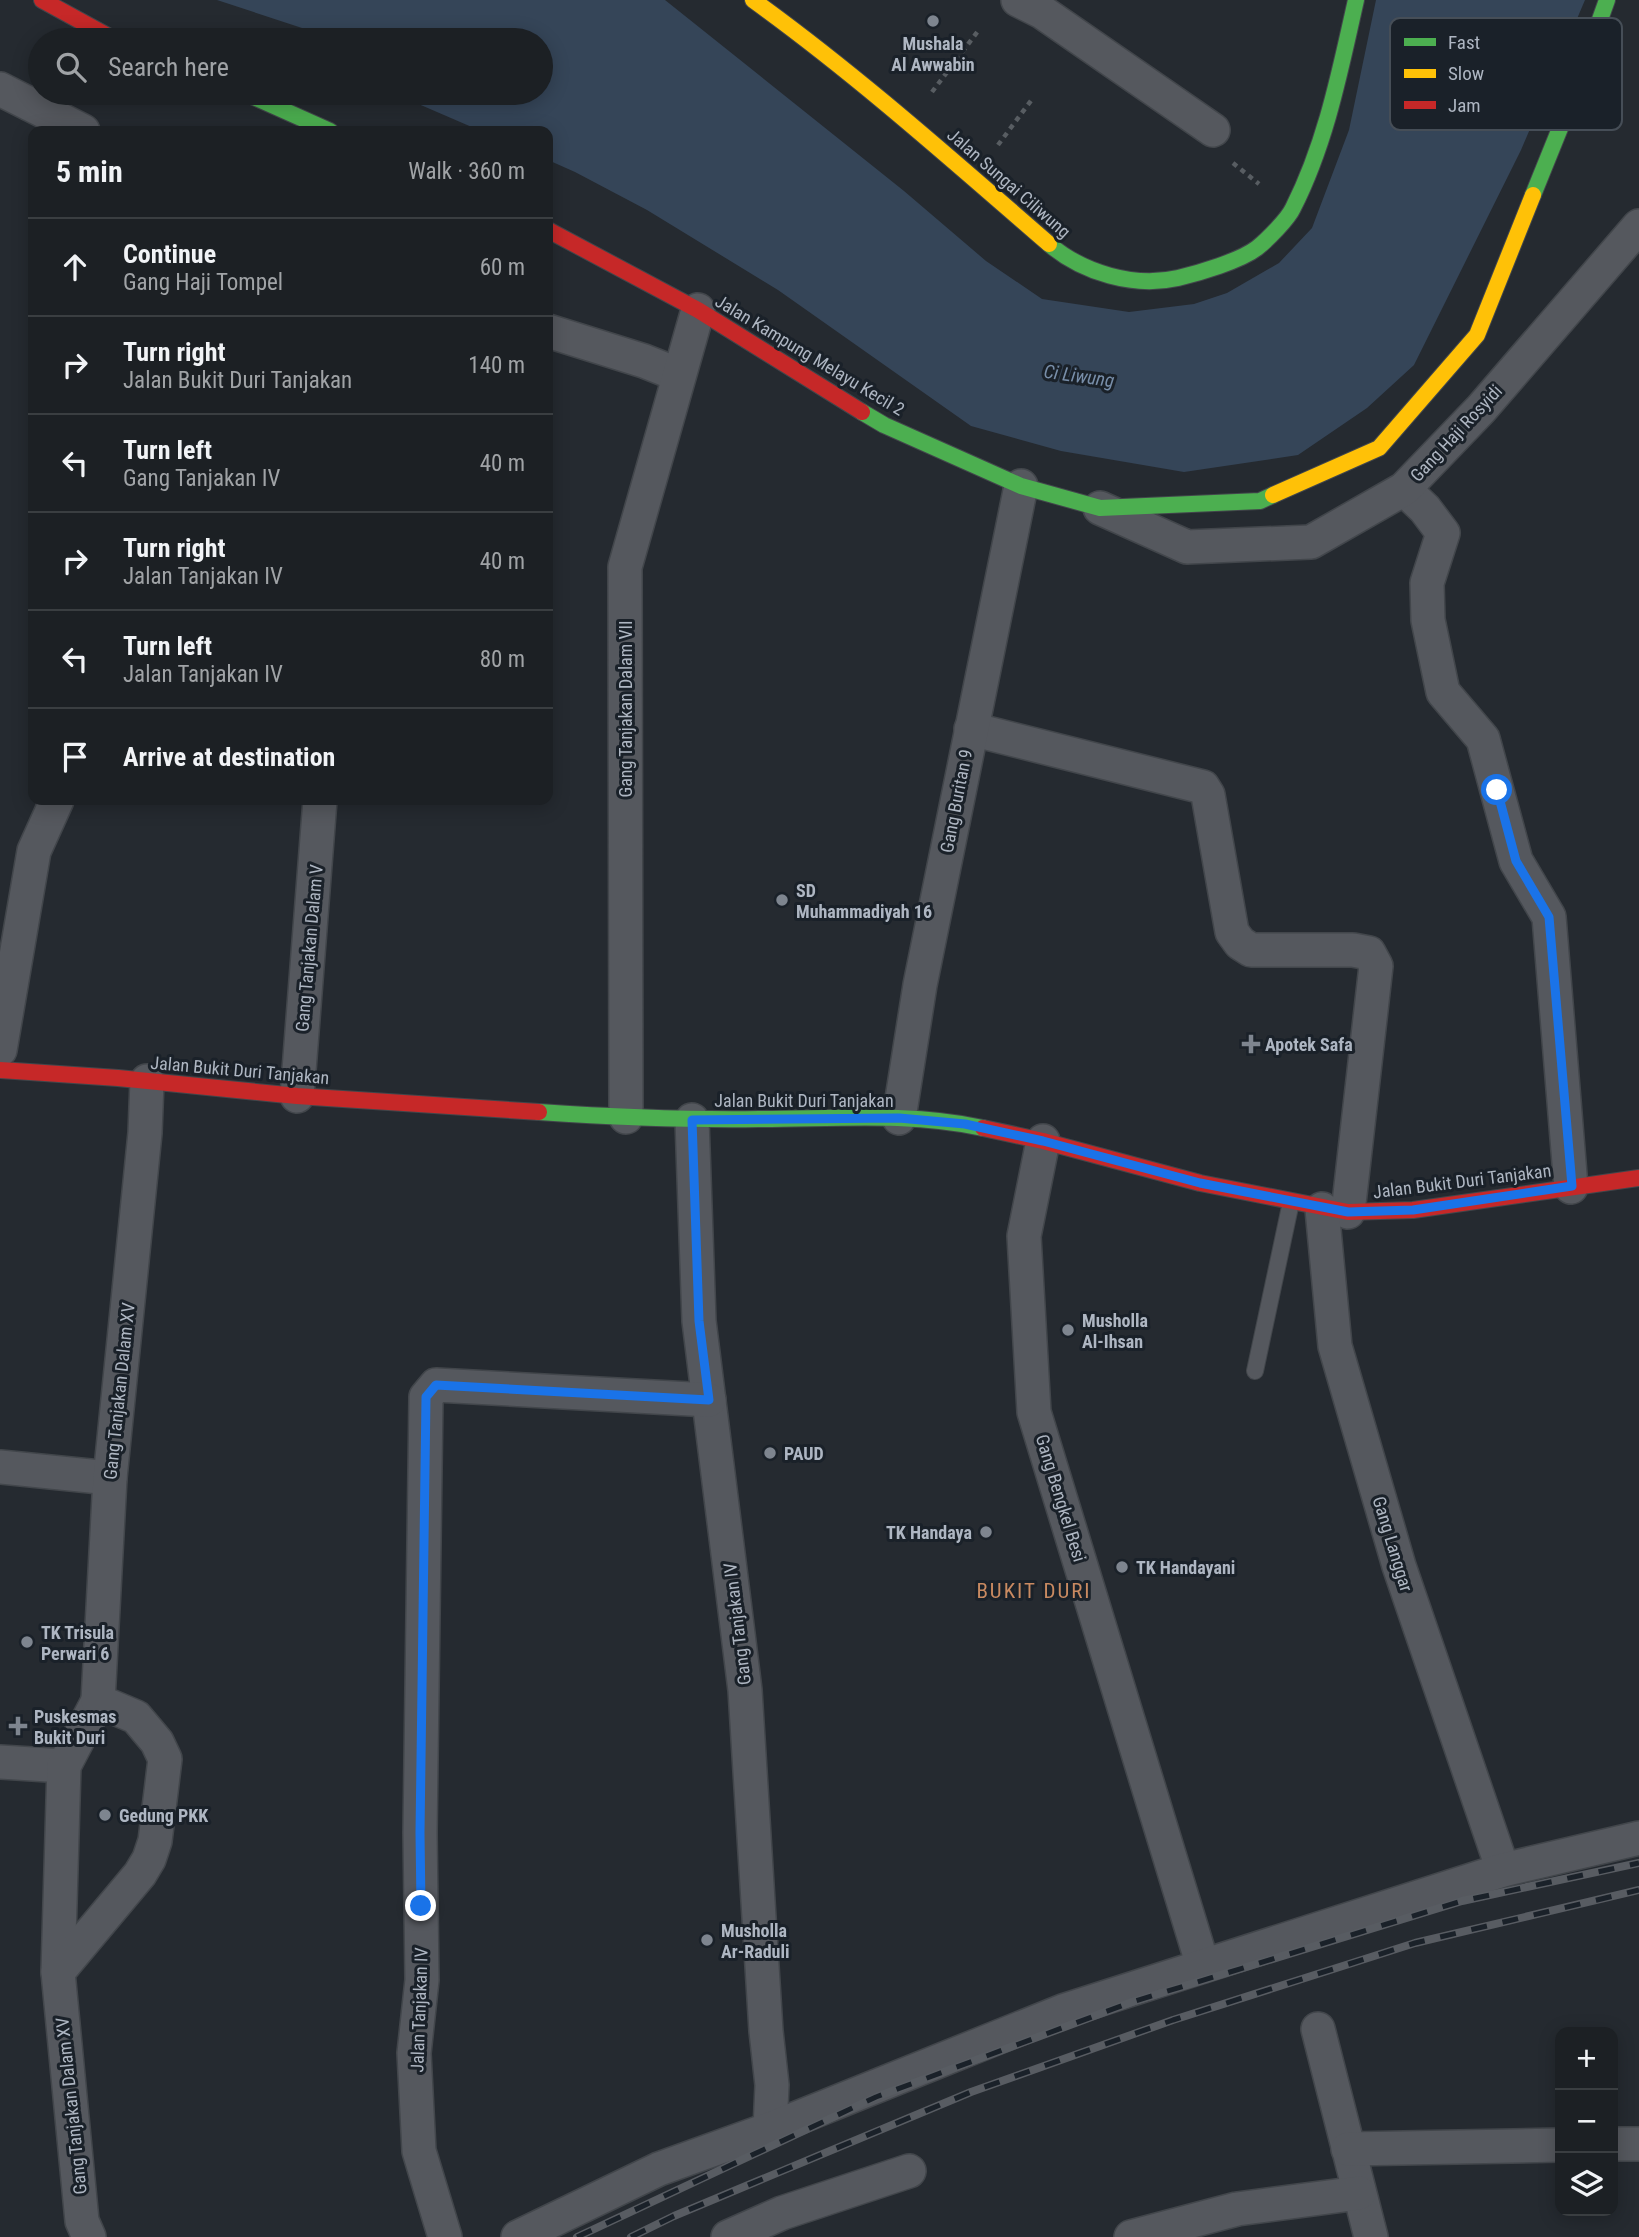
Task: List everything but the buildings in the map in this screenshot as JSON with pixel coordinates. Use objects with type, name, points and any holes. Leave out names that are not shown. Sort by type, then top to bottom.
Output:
[{"type":"street","points":[[42,0],[93,28]]},
{"type":"street","name":"Jalan Sungai Ciliwung","points":[[753,0],[904,118],[1060,253],[1112,278],[1164,281],[1205,272],[1256,249],[1292,211],[1331,113],[1356,0]]},
{"type":"street","points":[[1018,0],[1042,12],[1213,130]]},
{"type":"street","name":"Jalan Kampung Melayu Kecil 2","points":[[1601,18],[1607,0]]},
{"type":"street","points":[[0,89],[28,103]]},
{"type":"street","points":[[32,105],[73,126]]},
{"type":"street","points":[[272,105],[319,126]]},
{"type":"street","name":"Jalan Kampung Melayu Kecil 2","points":[[553,233],[698,310],[884,425],[1021,486],[1100,508],[1260,501],[1379,448],[1477,335],[1559,130]]},
{"type":"street","name":"Gang Haji Rosyidi","points":[[1100,508],[1187,547],[1311,542],[1404,489],[1481,409],[1639,226]]},
{"type":"street","name":"Gang Tanjakan Dalam VII","points":[[626,1117],[625,567],[698,310]]},
{"type":"street","points":[[553,333],[645,361],[679,375]]},
{"type":"street","name":"Gang Buritan 9","points":[[899,1118],[920,985],[1021,486]]},
{"type":"street","points":[[1404,489],[1425,509],[1443,533],[1427,583],[1428,620],[1443,692],[1483,739],[1516,861],[1549,917],[1572,1186]]},
{"type":"street","name":"Gang Langgar","points":[[971,729],[1203,787],[1209,795],[1232,932],[1240,943],[1251,950],[1353,950],[1369,953],[1376,966],[1320,1208],[1335,1346],[1399,1566],[1503,1870]]},
{"type":"street","points":[[0,1050],[34,851],[55,805]]},
{"type":"street","name":"Gang Tanjakan Dalam V","points":[[297,1096],[320,805]]},
{"type":"street","name":"Jalan Bukit Duri Tanjakan","points":[[0,1070],[297,1096],[626,1117],[692,1120],[899,1118],[965,1124],[1043,1141],[1200,1183],[1320,1208],[1413,1210],[1639,1178]]},
{"type":"street","name":"Gang Tanjakan Dalam XV","points":[[89,2237],[82,2221],[58,1972],[64,1766],[98,1702],[110,1478],[144,1147],[147,1081]]},
{"type":"street","name":"Gang Tanjakan IV","points":[[692,1120],[699,1321],[745,1690],[766,2031],[772,2085],[770,2129]]},
{"type":"street","name":"Gang Bengkel Besi","points":[[1043,1141],[1024,1236],[1034,1412],[1203,1966]]},
{"type":"street","name":"Jalan Tanjakan IV","points":[[445,2237],[419,2151],[414,2053],[422,1980],[420,1833],[426,1397],[436,1385],[709,1400]]},
{"type":"street","points":[[0,1467],[110,1478]]},
{"type":"street","points":[[58,1972],[140,1874],[155,1841],[165,1759],[157,1742],[136,1717],[98,1702]]},
{"type":"street","points":[[0,1762],[64,1766]]},
{"type":"street","points":[[518,2237],[659,2169],[770,2129],[1063,2011],[1503,1870],[1639,1838]]},
{"type":"street","points":[[1318,2029],[1371,2237]]},
{"type":"street","points":[[1618,2144],[1639,2144]]},
{"type":"street","points":[[1349,2149],[1555,2145]]},
{"type":"street","points":[[728,2237],[782,2225],[909,2171]]},
{"type":"street","points":[[1131,2237],[1237,2209],[1359,2193]]},
{"type":"lane","points":[[1255,1371],[1320,1208]]},
{"type":"path","points":[[932,93],[978,31]]},
{"type":"path","points":[[992,154],[1033,98]]},
{"type":"water","name":"Ci Liwung","points":[[217,0],[665,0],[904,191],[986,261],[1042,299],[1129,312],[1194,304],[1227,293],[1279,263],[1312,228],[1349,130],[1376,0],[1585,0],[1577,18],[1390,18],[1390,130],[1530,130],[1521,150],[1414,365],[1367,408],[1298,455],[1184,472],[1061,451],[971,426],[778,290],[647,210],[553,162],[553,126],[469,126],[421,105],[553,105],[553,28],[302,28]]},
{"type":"railway","points":[[577,2237],[876,2097],[1132,2002],[1462,1901],[1639,1863]]},
{"type":"railway","points":[[631,2237],[674,2216],[971,2092],[1173,2020],[1415,1943],[1639,1890]]},
{"type":"traffic: fast","points":[[1049,244],[1077,263],[1093,270],[1110,276],[1144,281],[1161,281],[1197,273],[1230,262],[1257,248],[1287,218],[1315,158],[1331,106],[1356,0]]},
{"type":"traffic: fast","points":[[1601,18],[1607,0]]},
{"type":"traffic: fast","points":[[272,105],[319,126]]},
{"type":"traffic: fast","points":[[1533,195],[1559,130]]},
{"type":"traffic: fast","points":[[862,412],[884,425],[1021,486],[1100,508],[1260,501],[1273,495]]},
{"type":"traffic: fast","points":[[539,1112],[704,1119],[900,1118],[983,1128]]},
{"type":"traffic: slow","points":[[753,0],[867,88],[1049,244]]},
{"type":"traffic: slow","points":[[1273,495],[1379,448],[1477,335],[1533,195]]},
{"type":"traffic: jam","points":[[42,0],[93,28]]},
{"type":"traffic: jam","points":[[553,233],[698,310],[862,412]]},
{"type":"traffic: jam","points":[[0,1070],[118,1078],[297,1096],[539,1112]]},
{"type":"traffic: jam","points":[[983,1128],[1043,1141],[1200,1183],[1348,1212],[1413,1210],[1639,1178]]},
{"type":"place","name":"Mushala Al Awwabin","points":[[933,21]]},
{"type":"place","name":"SD Muhammadiyah 16","points":[[782,900]]},
{"type":"place","name":"Apotek Safa","points":[[1251,1044]]},
{"type":"place","name":"Musholla Al-Ihsan","points":[[1068,1330]]},
{"type":"place","name":"PAUD","points":[[770,1453]]},
{"type":"place","name":"TK Handaya","points":[[986,1532]]},
{"type":"place","name":"TK Handayani","points":[[1122,1567]]},
{"type":"place","name":"TK Trisula Perwari 6","points":[[27,1642]]},
{"type":"place","name":"Puskesmas Bukit Duri","points":[[18,1726]]},
{"type":"place","name":"Gedung PKK","points":[[105,1815]]},
{"type":"place","name":"Musholla Ar-Raduli","points":[[707,1940]]},
{"type":"district","name":"BUKIT DURI","points":[[1034,1591]]},
{"type":"route","points":[[421,1906],[426,1397],[430,1390],[436,1385],[709,1400],[699,1321],[692,1120],[899,1118],[965,1124],[1043,1141],[1200,1183],[1348,1212],[1413,1210],[1572,1186],[1549,917],[1516,861],[1497,790]]}]
